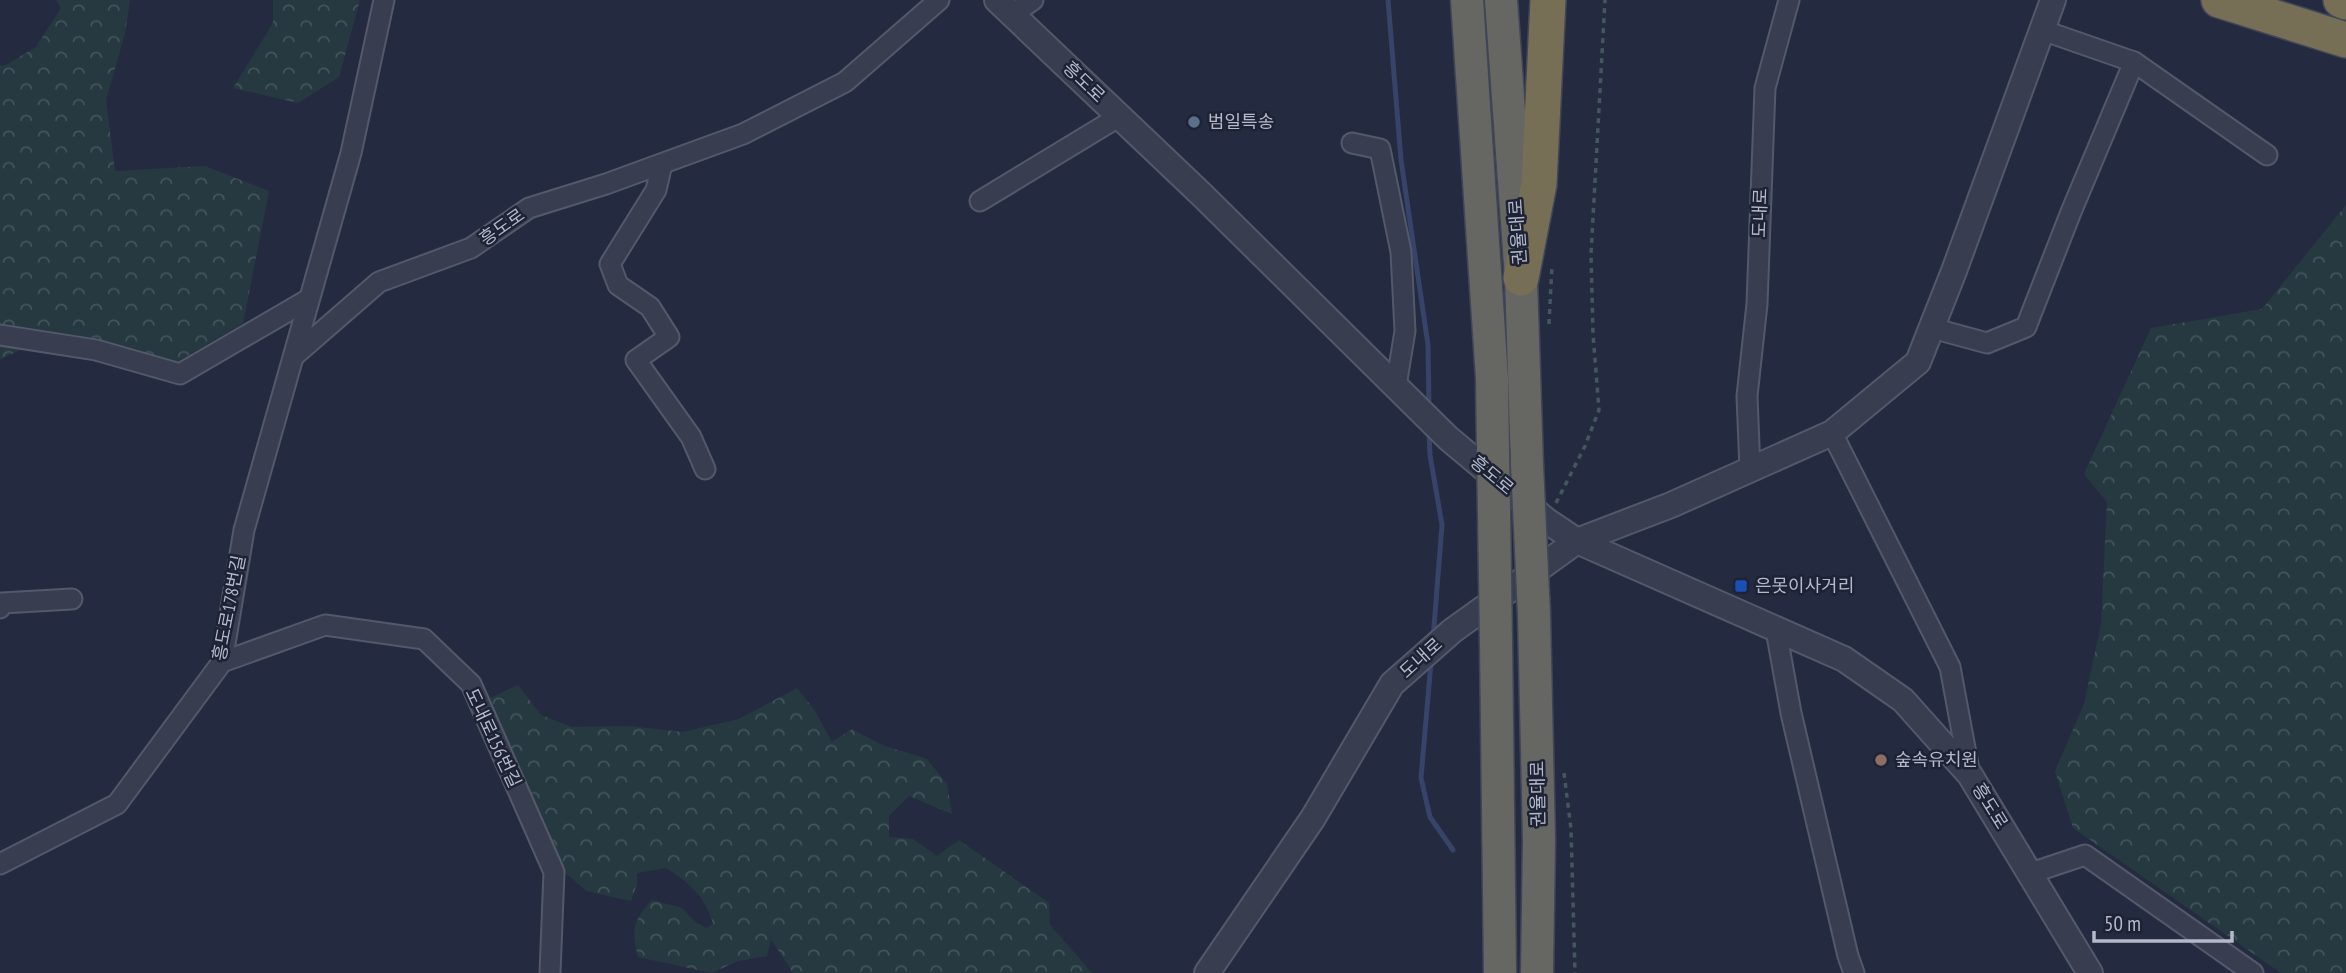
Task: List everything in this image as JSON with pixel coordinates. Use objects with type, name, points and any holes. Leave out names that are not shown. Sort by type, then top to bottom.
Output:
[{"type":"highway","name":"권율대로","points":[[1467,0],[1490,353],[1499,772]]},
{"type":"highway","name":"권율대로","points":[[1501,0],[1521,278],[1534,614],[1538,780],[1537,973]]},
{"type":"highway","points":[[1521,278],[1539,184],[1548,0]]},
{"type":"highway","points":[[2219,0],[2346,40]]},
{"type":"highway","points":[[2340,0],[2346,2]]},
{"type":"highway","points":[[1483,973],[1499,772]]},
{"type":"highway","points":[[1499,772],[1500,973]]},
{"type":"highway","points":[[1538,780],[1553,973]]},
{"type":"street","name":"흥도로178번길","points":[[0,864],[117,804],[222,662],[244,530],[351,153],[384,0]]},
{"type":"street","name":"흥도로","points":[[295,355],[379,282],[471,248],[529,208],[606,184],[743,134],[845,82],[939,0]]},
{"type":"street","points":[[1005,7],[1033,0]]},
{"type":"street","name":"도내로","points":[[1750,470],[1748,396],[1756,304],[1765,88],[1788,0]]},
{"type":"street","name":"도내로","points":[[1207,973],[1313,818],[1392,684],[1452,631],[1577,541],[1671,505],[1832,433],[1918,362],[2053,0]]},
{"type":"street","name":"흥도로","points":[[1005,7],[1448,438],[1547,521],[1577,541],[1844,659],[1903,700],[1970,775],[2091,973]]},
{"type":"street","points":[[2042,30],[2134,62],[2267,155]]},
{"type":"street","points":[[1932,328],[1987,343],[2026,327],[2134,62]]},
{"type":"street","points":[[980,201],[1120,116]]},
{"type":"street","points":[[1352,143],[1380,149],[1401,252],[1405,331],[1400,390]]},
{"type":"street","points":[[662,164],[656,190],[610,264],[618,285],[650,307],[669,337],[636,360],[691,437],[705,469]]},
{"type":"street","points":[[0,335],[96,350],[180,374],[309,299]]},
{"type":"street","points":[[1832,433],[1950,667],[1970,775]]},
{"type":"street","points":[[0,608],[2,603],[72,600]]},
{"type":"street","name":"도내로156번길","points":[[222,662],[325,625],[424,639],[471,684],[554,872],[550,973]]},
{"type":"street","points":[[1776,630],[1791,713],[1854,973]]},
{"type":"street","points":[[2031,873],[2085,855],[2253,973]]},
{"type":"path","points":[[1547,521],[1585,446],[1599,410],[1591,254],[1605,0]]},
{"type":"path","points":[[1563,761],[1572,829],[1575,973]]},
{"type":"green space","points":[[56,0],[130,0],[125,33],[106,100],[115,171],[205,166],[269,191],[243,323],[153,376],[30,346],[0,359],[0,65],[4,66],[36,47],[61,8]]},
{"type":"green space","points":[[273,0],[360,0],[339,77],[298,103],[233,88],[273,23]]},
{"type":"green space","points":[[2346,205],[2346,973],[2281,973],[2073,828],[2055,771],[2084,704],[2101,624],[2107,502],[2084,474],[2151,328],[2262,309]]},
{"type":"green space","points":[[518,685],[541,715],[572,727],[628,726],[683,732],[739,719],[797,688],[815,711],[832,742],[852,729],[882,745],[927,759],[947,784],[952,814],[909,796],[889,816],[889,837],[913,839],[937,856],[959,840],[1049,903],[1050,925],[1092,973],[793,973],[771,939],[767,956],[738,961],[712,973],[638,957],[635,926],[652,900],[682,908],[695,922],[707,928],[713,924],[710,915],[695,891],[666,868],[637,873],[637,884],[631,901],[587,891],[562,870],[490,698]]},
{"type":"waterway","points":[[1388,0],[1401,160],[1428,345],[1429,409]]},
{"type":"waterway","points":[[1429,433],[1442,525],[1433,639]]},
{"type":"waterway","points":[[1431,662],[1421,778],[1430,817],[1453,850]]},
{"type":"place","name":"범일특송","points":[[1194,122]]},
{"type":"place","name":"은못이사거리","points":[[1741,586]]},
{"type":"place","name":"숲속유치원","points":[[1881,760]]}]
